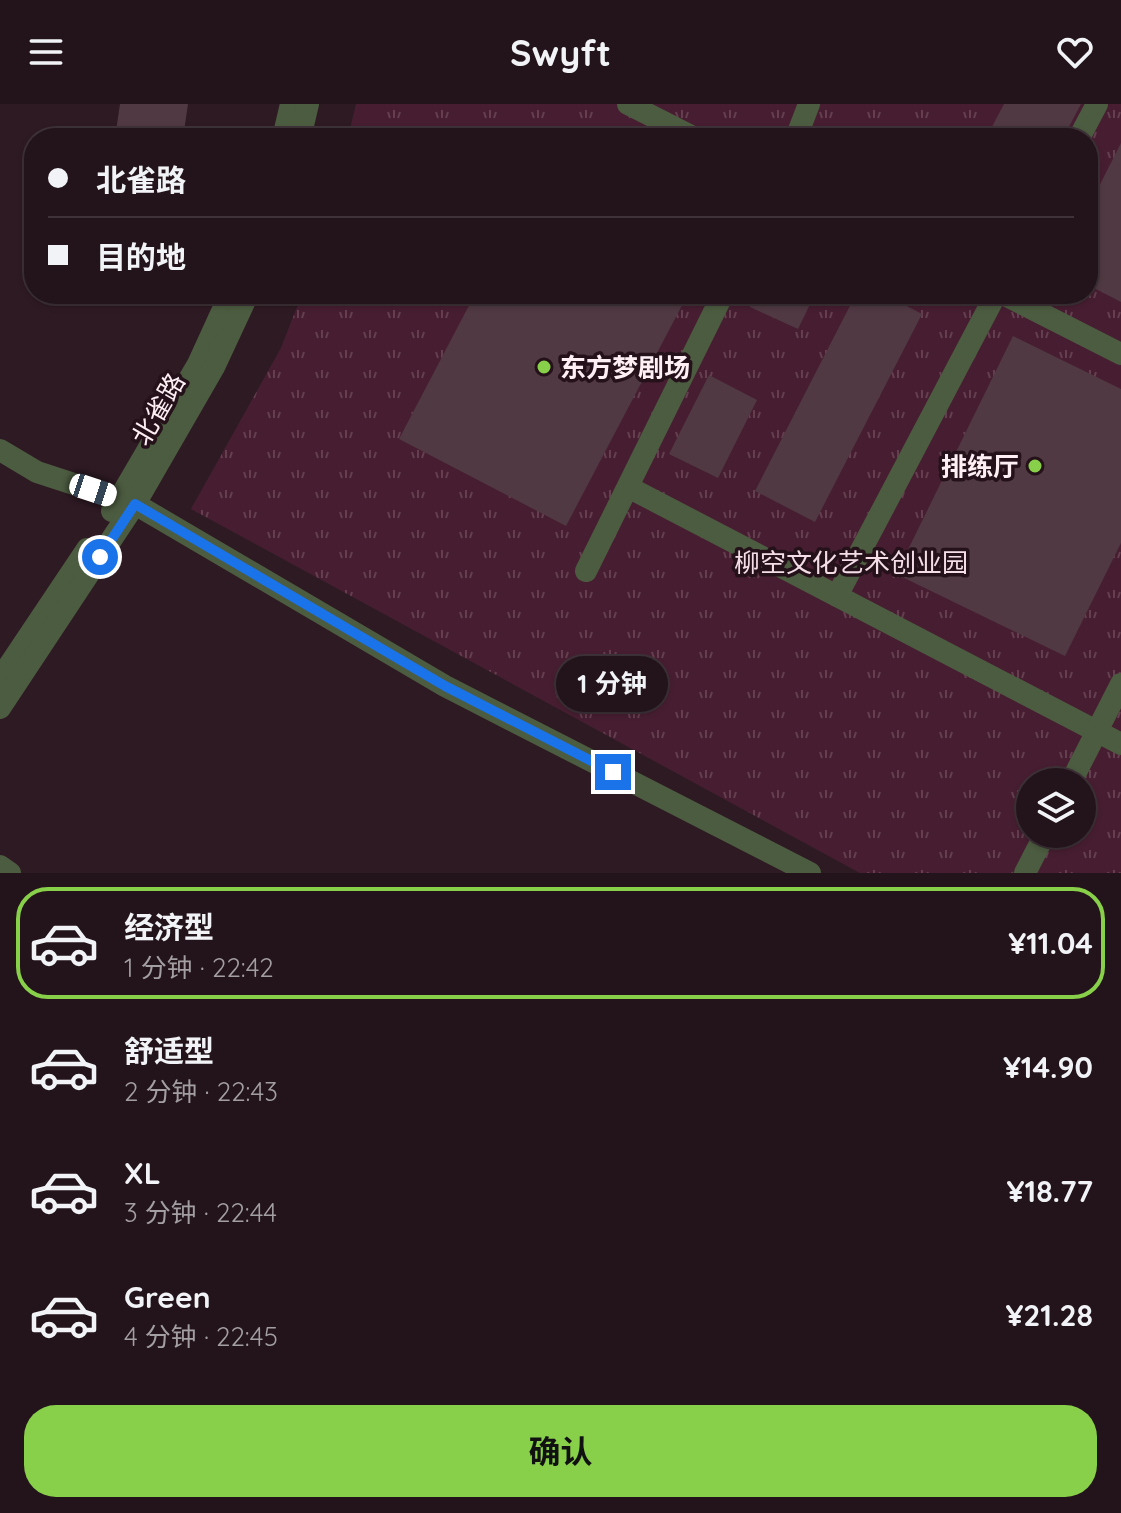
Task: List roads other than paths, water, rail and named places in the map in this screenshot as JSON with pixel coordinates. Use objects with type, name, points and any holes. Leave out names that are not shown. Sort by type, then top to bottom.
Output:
[{"type":"street","points":[[285,128],[291,104]]},
{"type":"street","points":[[302,128],[308,104]]},
{"type":"street","points":[[628,104],[675,128]]},
{"type":"street","points":[[800,128],[809,104]]},
{"type":"street","points":[[1084,128],[1097,104]]},
{"type":"street","name":"北雀路","points":[[0,679],[128,502],[225,304]]},
{"type":"street","name":"北雀路","points":[[0,708],[214,367],[243,304]]},
{"type":"street","points":[[586,571],[718,304]]},
{"type":"street","points":[[837,596],[991,304]]},
{"type":"street","points":[[1023,304],[1121,354]]},
{"type":"street","points":[[0,450],[37,472],[128,502],[445,686],[810,873]]},
{"type":"street","points":[[628,487],[1121,744]]},
{"type":"street","points":[[1078,768],[1121,684]]},
{"type":"street","points":[[1025,873],[1038,848]]},
{"type":"street","points":[[0,866],[10,873]]},
{"type":"place","name":"东方梦剧场","points":[[544,367]]},
{"type":"place","name":"排练厅","points":[[1035,466]]},
{"type":"park label","name":"柳空文化艺术创业园","points":[[851,562]]}]
